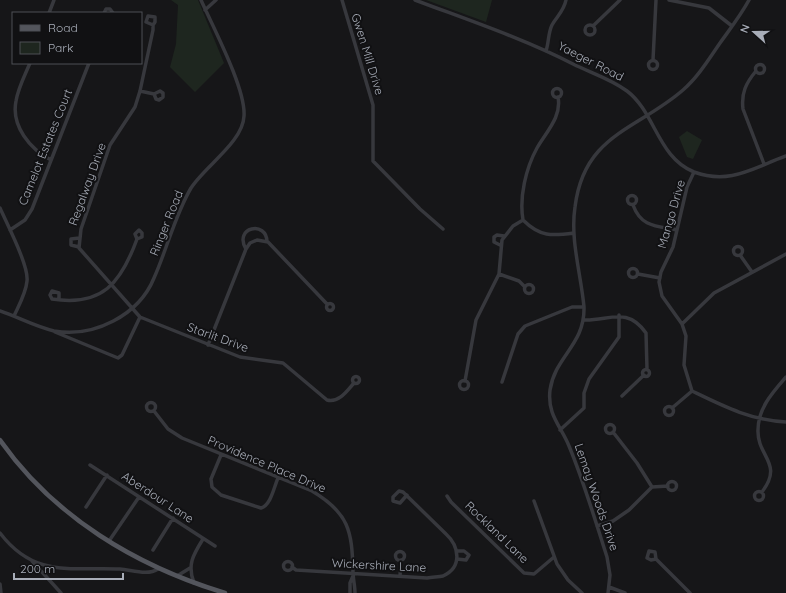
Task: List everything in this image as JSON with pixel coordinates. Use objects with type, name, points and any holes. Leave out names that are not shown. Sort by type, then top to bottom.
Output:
[{"type":"main road","points":[[0,440],[23,469],[52,498],[79,520],[109,541],[158,569],[225,593]]},
{"type":"street","points":[[49,12],[54,0]]},
{"type":"street","name":"Ringer Road","points":[[0,311],[50,330],[72,332],[92,329],[116,320],[132,309],[151,285],[183,205],[193,186],[236,136],[244,122],[241,91],[201,0]]},
{"type":"street","points":[[205,10],[216,0]]},
{"type":"street","name":"Gwen Mill Drive","points":[[342,0],[373,105],[373,160],[426,215],[443,229]]},
{"type":"street","name":"Yaeger Road","points":[[415,0],[546,50],[621,87],[632,96],[646,115],[670,154],[678,163],[694,172],[714,177],[731,177],[786,156]]},
{"type":"street","points":[[546,50],[550,40],[552,24],[563,10],[566,0]]},
{"type":"street","points":[[593,26],[620,0]]},
{"type":"street","points":[[653,60],[656,0]]},
{"type":"street","points":[[669,0],[709,8],[732,26]]},
{"type":"street","points":[[646,115],[673,98],[689,84],[732,26],[749,0]]},
{"type":"street","points":[[104,12],[106,9],[110,9],[112,12]]},
{"type":"street","name":"Regalway Drive","points":[[79,247],[79,238],[110,145],[134,107],[140,91],[154,30],[153,25]]},
{"type":"street","points":[[30,64],[16,99],[16,115],[28,144],[39,154],[51,160]]},
{"type":"street","name":"Camelot Estates Court","points":[[10,230],[25,220],[29,214],[89,64]]},
{"type":"street","points":[[756,71],[746,86],[742,102],[743,109],[764,164]]},
{"type":"street","points":[[140,91],[154,94]]},
{"type":"street","points":[[558,97],[558,112],[530,163],[522,198],[523,220],[539,233],[558,235],[574,233]]},
{"type":"street","name":"Lemay Woods Drive","points":[[608,593],[609,563],[569,446],[553,418],[550,404],[552,383],[560,362],[576,342],[584,320],[584,306],[574,233],[576,197],[582,179],[591,161],[602,146],[646,115]]},
{"type":"street","name":"Mango Drive","points":[[692,391],[684,365],[686,341],[682,324],[662,296],[660,278],[661,272],[673,247],[687,187],[694,172]]},
{"type":"street","points":[[633,205],[637,215],[644,222],[677,230]]},
{"type":"street","points":[[0,208],[28,277],[24,293],[14,316]]},
{"type":"street","points":[[465,381],[476,320],[499,274],[500,245],[504,236],[513,226],[523,220]]},
{"type":"street","points":[[246,249],[243,236],[245,232],[253,228],[257,228],[265,233],[267,236],[267,242]]},
{"type":"street","points":[[500,245],[494,242],[494,237],[496,235],[504,236]]},
{"type":"street","name":"Regalway Drive","points":[[79,238],[71,239],[71,245],[79,247],[132,309]]},
{"type":"street","points":[[59,299],[74,301],[88,298],[111,286],[124,271],[137,239]]},
{"type":"street","points":[[208,345],[246,249],[250,243],[257,240],[267,242],[327,304]]},
{"type":"street","points":[[682,324],[714,293],[786,254]]},
{"type":"street","points":[[740,255],[752,272]]},
{"type":"street","points":[[499,274],[519,281],[525,286]]},
{"type":"street","points":[[638,274],[660,278]]},
{"type":"street","points":[[502,382],[518,334],[525,326],[572,307],[584,306]]},
{"type":"street","name":"Starlit Drive","points":[[132,309],[140,317],[240,357],[284,363],[322,397],[330,401],[341,397],[354,383]]},
{"type":"street","points":[[584,320],[619,315],[632,321],[646,333],[647,369],[650,371],[649,375],[644,375],[622,396]]},
{"type":"street","points":[[560,430],[584,408],[584,393],[589,379],[617,340],[619,315]]},
{"type":"street","points":[[50,330],[120,359],[140,317]]},
{"type":"street","points":[[762,492],[767,485],[771,468],[770,462],[758,440],[760,418],[767,399],[786,377]]},
{"type":"street","points":[[672,408],[692,391],[727,409],[760,418],[786,422]]},
{"type":"street","name":"Providence Place Drive","points":[[154,411],[174,434],[221,455],[312,491],[330,502],[347,523],[350,532],[353,543],[353,575],[355,593]]},
{"type":"street","points":[[613,432],[637,463],[652,487]]},
{"type":"street","points":[[221,455],[211,479],[212,487],[221,495],[260,508],[265,506],[268,502],[278,478]]},
{"type":"street","name":"Aberdour Lane","points":[[90,465],[214,546]]},
{"type":"street","points":[[86,507],[107,475]]},
{"type":"street","points":[[597,526],[612,521],[629,510],[652,487],[668,486]]},
{"type":"street","name":"Wickershire Lane","points":[[292,567],[296,570],[353,575],[428,578],[442,576],[449,572],[457,559],[466,560],[469,555],[464,551],[457,551],[453,541],[407,496]]},
{"type":"street","name":"Rockland Lane","points":[[447,496],[452,503],[524,573],[534,574],[554,557]]},
{"type":"street","points":[[109,541],[139,497]]},
{"type":"street","points":[[534,501],[554,557],[564,576],[582,593]]},
{"type":"street","points":[[153,550],[173,518]]},
{"type":"street","points":[[0,533],[14,548],[31,560],[61,593]]},
{"type":"street","points":[[194,583],[190,568],[203,539]]},
{"type":"street","points":[[457,551],[457,559]]},
{"type":"street","points":[[656,559],[690,593]]},
{"type":"street","points":[[31,560],[53,567],[73,570],[114,569],[153,573],[158,569]]},
{"type":"street","points":[[400,576],[401,560]]},
{"type":"street","points":[[175,576],[190,568]]},
{"type":"street","name":"Providence Place Drive","points":[[350,593],[350,583],[353,575]]},
{"type":"street","points":[[0,584],[1,593]]},
{"type":"street","points":[[609,587],[625,593]]},
{"type":"green space","points":[[171,0],[198,0],[224,63],[195,92],[170,67],[176,44],[178,5]]},
{"type":"green space","points":[[426,0],[492,0],[486,22]]},
{"type":"green space","points":[[687,131],[702,140],[693,159],[687,157],[679,137]]}]
